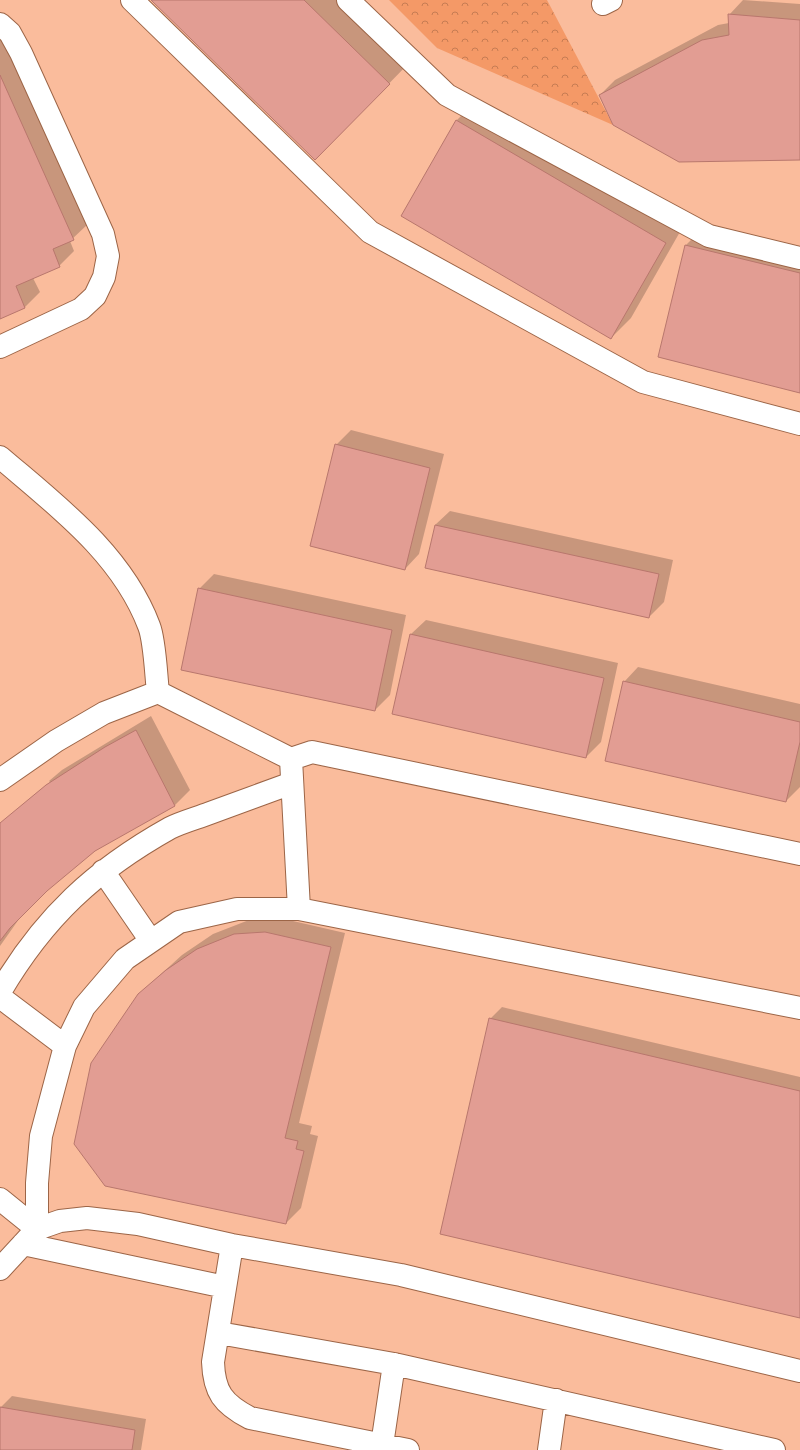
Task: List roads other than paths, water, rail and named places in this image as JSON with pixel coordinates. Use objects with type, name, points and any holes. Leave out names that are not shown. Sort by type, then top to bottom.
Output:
[{"type":"lane","points":[[132,0],[370,232],[643,382],[800,424]]},
{"type":"lane","points":[[348,0],[447,94],[709,236],[800,258]]},
{"type":"lane","points":[[0,24],[10,33],[21,53],[103,234],[108,256],[104,277],[95,296],[81,309],[0,347]]},
{"type":"lane","points":[[0,457],[70,518],[109,560],[133,592],[150,628],[158,692]]},
{"type":"lane","points":[[0,780],[56,741],[104,713],[158,692],[291,759],[312,752],[800,854]]},
{"type":"lane","points":[[291,759],[299,909]]},
{"type":"lane","points":[[0,992],[19,960],[46,926],[71,898],[103,871],[171,828],[292,783]]},
{"type":"lane","points":[[103,871],[150,941]]},
{"type":"lane","points":[[30,1236],[41,1136],[65,1046],[84,1007],[125,959],[179,922],[237,909],[299,909],[800,1008]]},
{"type":"lane","points":[[0,997],[65,1046]]},
{"type":"lane","points":[[0,1199],[30,1236],[225,1287]]},
{"type":"lane","points":[[0,1269],[30,1236],[60,1221],[87,1218],[138,1224],[232,1245],[401,1275],[800,1371]]},
{"type":"lane","points":[[232,1245],[214,1362],[214,1378],[220,1393],[234,1409],[250,1418],[408,1450]]},
{"type":"lane","points":[[219,1333],[394,1364],[556,1400],[726,1445],[774,1450]]},
{"type":"lane","points":[[382,1445],[394,1364]]},
{"type":"lane","points":[[549,1450],[556,1400]]}]
